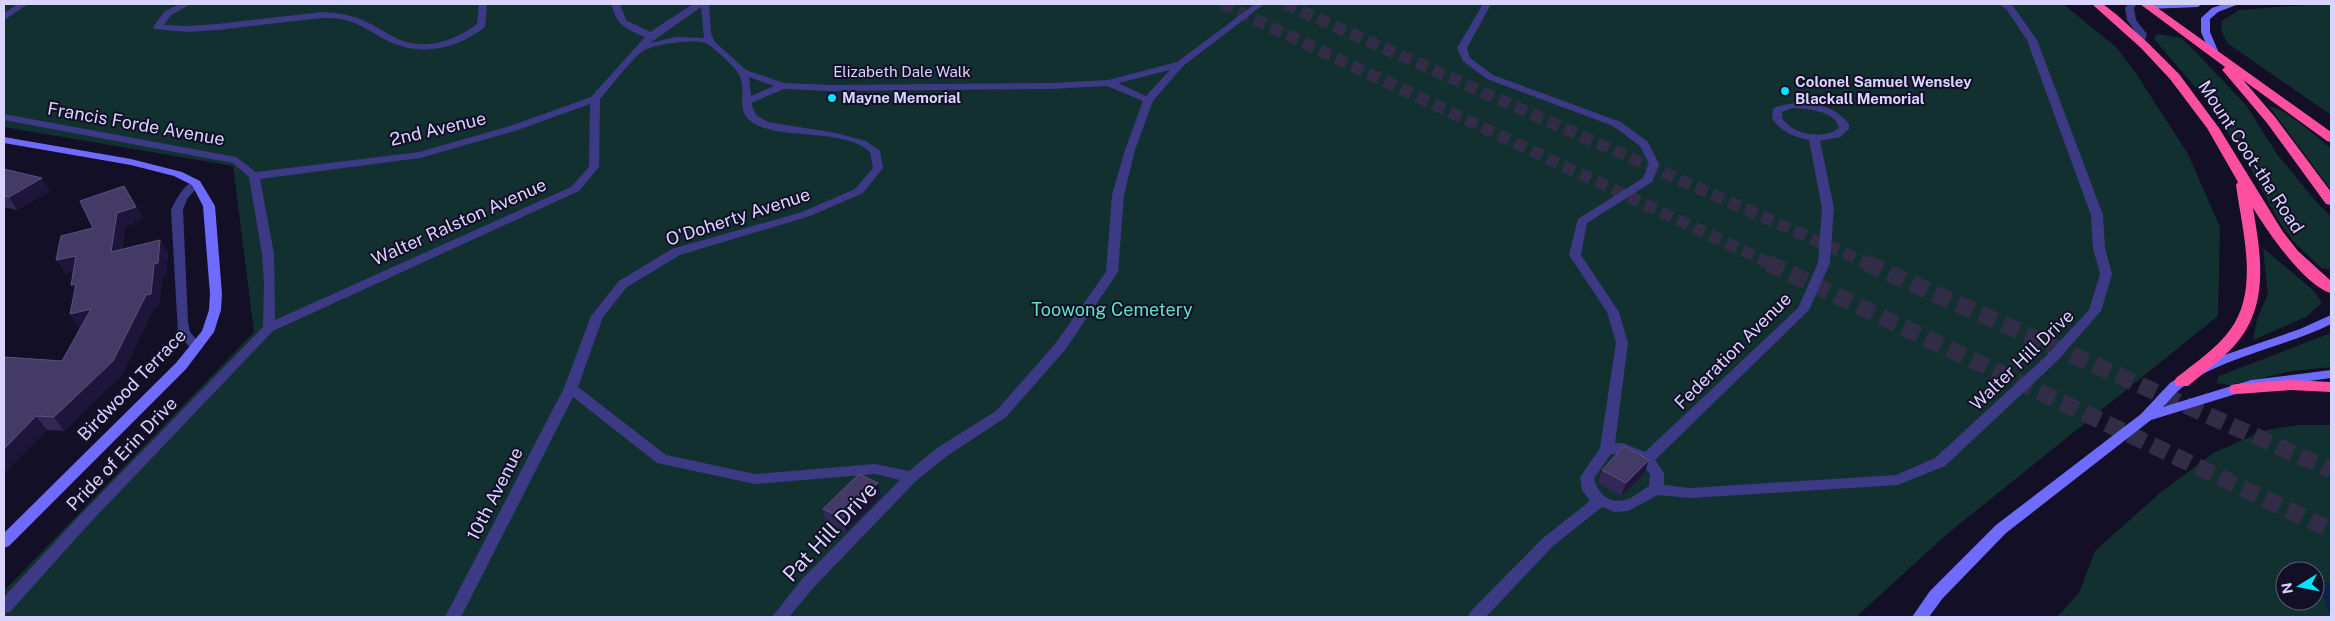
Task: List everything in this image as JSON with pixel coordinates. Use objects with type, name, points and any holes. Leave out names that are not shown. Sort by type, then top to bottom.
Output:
[{"type":"highway","name":"Mount Coot-tha Road","points":[[2097,4],[2141,41],[2169,70],[2198,105],[2242,176],[2268,224],[2285,246],[2331,288]]},
{"type":"highway","name":"Mount Coot-tha Road","points":[[2147,5],[2214,52]]},
{"type":"highway","points":[[2214,52],[2331,138]]},
{"type":"highway","points":[[2214,52],[2271,120],[2331,201]]},
{"type":"highway","points":[[2182,382],[2232,338],[2245,320],[2249,307],[2253,286],[2254,258],[2242,176]]},
{"type":"highway","points":[[2237,389],[2286,385],[2331,387]]},
{"type":"main road","points":[[2147,5],[2198,4]]},
{"type":"main road","points":[[2214,52],[2203,30],[2206,16],[2214,9],[2235,4]]},
{"type":"main road","points":[[4,140],[131,162],[178,174],[196,183]]},
{"type":"main road","name":"Birdwood Terrace","points":[[4,542],[181,366],[208,332],[215,310],[216,294],[209,206],[196,183]]},
{"type":"main road","points":[[1920,617],[1936,595],[2001,530],[2146,417],[2182,382],[2214,363],[2305,332],[2331,319]]},
{"type":"main road","points":[[2146,417],[2237,389],[2270,382],[2331,374]]},
{"type":"lane","points":[[4,17],[24,4]]},
{"type":"lane","points":[[188,4],[168,13],[158,28],[187,29],[322,15],[336,16],[350,18],[409,46],[451,43],[469,36],[482,25],[483,4]]},
{"type":"lane","points":[[616,4],[617,15],[625,25],[651,36]]},
{"type":"lane","points":[[595,99],[651,36],[699,4]]},
{"type":"lane","points":[[705,4],[707,10],[705,34],[710,42]]},
{"type":"lane","points":[[1108,83],[1148,100],[1180,64],[1260,4]]},
{"type":"lane","points":[[1487,4],[1462,48],[1466,59],[1490,77],[1617,124],[1644,144],[1654,164],[1648,180],[1582,221],[1576,254],[1614,312],[1622,342],[1607,449],[1587,477],[1589,490],[1600,501],[1615,506],[1628,505],[1656,489],[1657,473],[1647,459],[1638,453],[1623,448],[1607,449]]},
{"type":"lane","name":"Walter Hill Drive","points":[[1656,489],[1690,493],[1898,480],[1940,462],[2051,359],[2095,312],[2106,274],[2099,248],[2097,215],[2032,40],[2010,8],[2003,4]]},
{"type":"lane","points":[[2141,41],[2142,34],[2129,15],[2129,8],[2134,4],[2147,5]]},
{"type":"lane","points":[[642,48],[679,39],[696,39],[710,42]]},
{"type":"lane","name":"Elizabeth Dale Walk","points":[[710,42],[744,72],[782,86],[861,88],[1050,86],[1108,83]]},
{"type":"lane","points":[[1108,83],[1180,64]]},
{"type":"lane","points":[[744,72],[747,87],[746,102],[782,86]]},
{"type":"lane","name":"2nd Avenue","points":[[254,176],[420,155],[514,128],[595,99]]},
{"type":"lane","name":"Walter Ralston Avenue","points":[[269,328],[575,189],[594,167],[595,99]]},
{"type":"lane","name":"Pat Hill Drive","points":[[780,617],[808,584],[911,477],[942,452],[1001,414],[1060,347],[1112,272],[1118,195],[1130,150],[1148,100]]},
{"type":"lane","name":"O'Doherty Avenue","points":[[571,388],[597,316],[623,284],[676,252],[736,232],[806,214],[859,191],[878,168],[878,157],[872,148],[866,144],[766,125],[755,121],[749,115],[746,102]]},
{"type":"lane","points":[[1791,105],[1812,106],[1832,114],[1844,124],[1841,134],[1834,137],[1814,138],[1802,136],[1782,126],[1776,121],[1775,115],[1777,110],[1791,105]]},
{"type":"lane","name":"Francis Forde Avenue","points":[[4,116],[236,160],[254,176]]},
{"type":"lane","name":"Federation Avenue","points":[[1647,459],[1803,310],[1824,263],[1828,208],[1814,138]]},
{"type":"lane","points":[[254,176],[268,254],[270,282],[269,328]]},
{"type":"lane","points":[[196,183],[182,198],[177,210],[182,322],[184,333],[197,347]]},
{"type":"lane","name":"Pride of Erin Drive","points":[[4,607],[82,522],[269,328]]},
{"type":"lane","points":[[571,388],[662,459],[755,479],[875,469],[911,477]]},
{"type":"lane","name":"10th Avenue","points":[[453,617],[571,388]]},
{"type":"lane","points":[[1476,617],[1548,542],[1600,501]]},
{"type":"green space","name":"Toowong Cemetery","points":[[8,4],[2063,4],[2116,47],[2137,75],[2188,154],[2220,227],[2218,316],[1946,535],[1856,617],[4,617],[4,591],[254,332],[233,166],[4,127],[4,6]]},
{"type":"green space","points":[[2331,4],[2331,115],[2227,43],[2221,30],[2222,21],[2239,10]]},
{"type":"green space","points":[[2158,34],[2181,38],[2194,50],[2246,105],[2277,154],[2318,204],[2331,216],[2331,267],[2329,269],[2321,268],[2294,242],[2280,223],[2249,166],[2224,127],[2201,94],[2155,40],[2155,36]]},
{"type":"green space","points":[[2269,106],[2293,118],[2331,148],[2331,190]]},
{"type":"green space","points":[[2263,248],[2313,290],[2322,303],[2306,317],[2253,340],[2257,319],[2268,294]]},
{"type":"green space","points":[[2331,333],[2331,367],[2293,371],[2229,385],[2216,383],[2219,376]]},
{"type":"green space","points":[[2298,425],[2331,425],[2331,617],[2057,617],[2079,593],[2095,551],[2160,493],[2213,453],[2266,430]]},
{"type":"water","points":[[2325,582],[2331,583],[2331,617],[2325,602]]},
{"type":"building","points":[[4,169],[42,178],[9,197],[4,196]]},
{"type":"building","points":[[124,186],[136,207],[117,213],[111,252],[160,240],[158,263],[154,264],[151,294],[146,295],[113,361],[54,417],[36,416],[4,449],[4,357],[62,361],[91,309],[70,314],[76,284],[71,285],[76,256],[56,260],[61,236],[93,228],[80,201]]},
{"type":"building","points":[[1624,446],[1649,460],[1626,483],[1602,470]]},
{"type":"building","points":[[859,474],[878,483],[843,518],[823,509]]},
{"type":"tunnel","points":[[1222,4],[1771,264]]},
{"type":"tunnel","points":[[1285,4],[1869,264]]},
{"type":"tunnel","points":[[1768,263],[2331,530]]},
{"type":"tunnel","points":[[1866,263],[2331,470]]},
{"type":"place","name":"Colonel Samuel Wensley Blackall Memorial","points":[[1785,91]]},
{"type":"place","name":"Mayne Memorial","points":[[832,98]]}]
